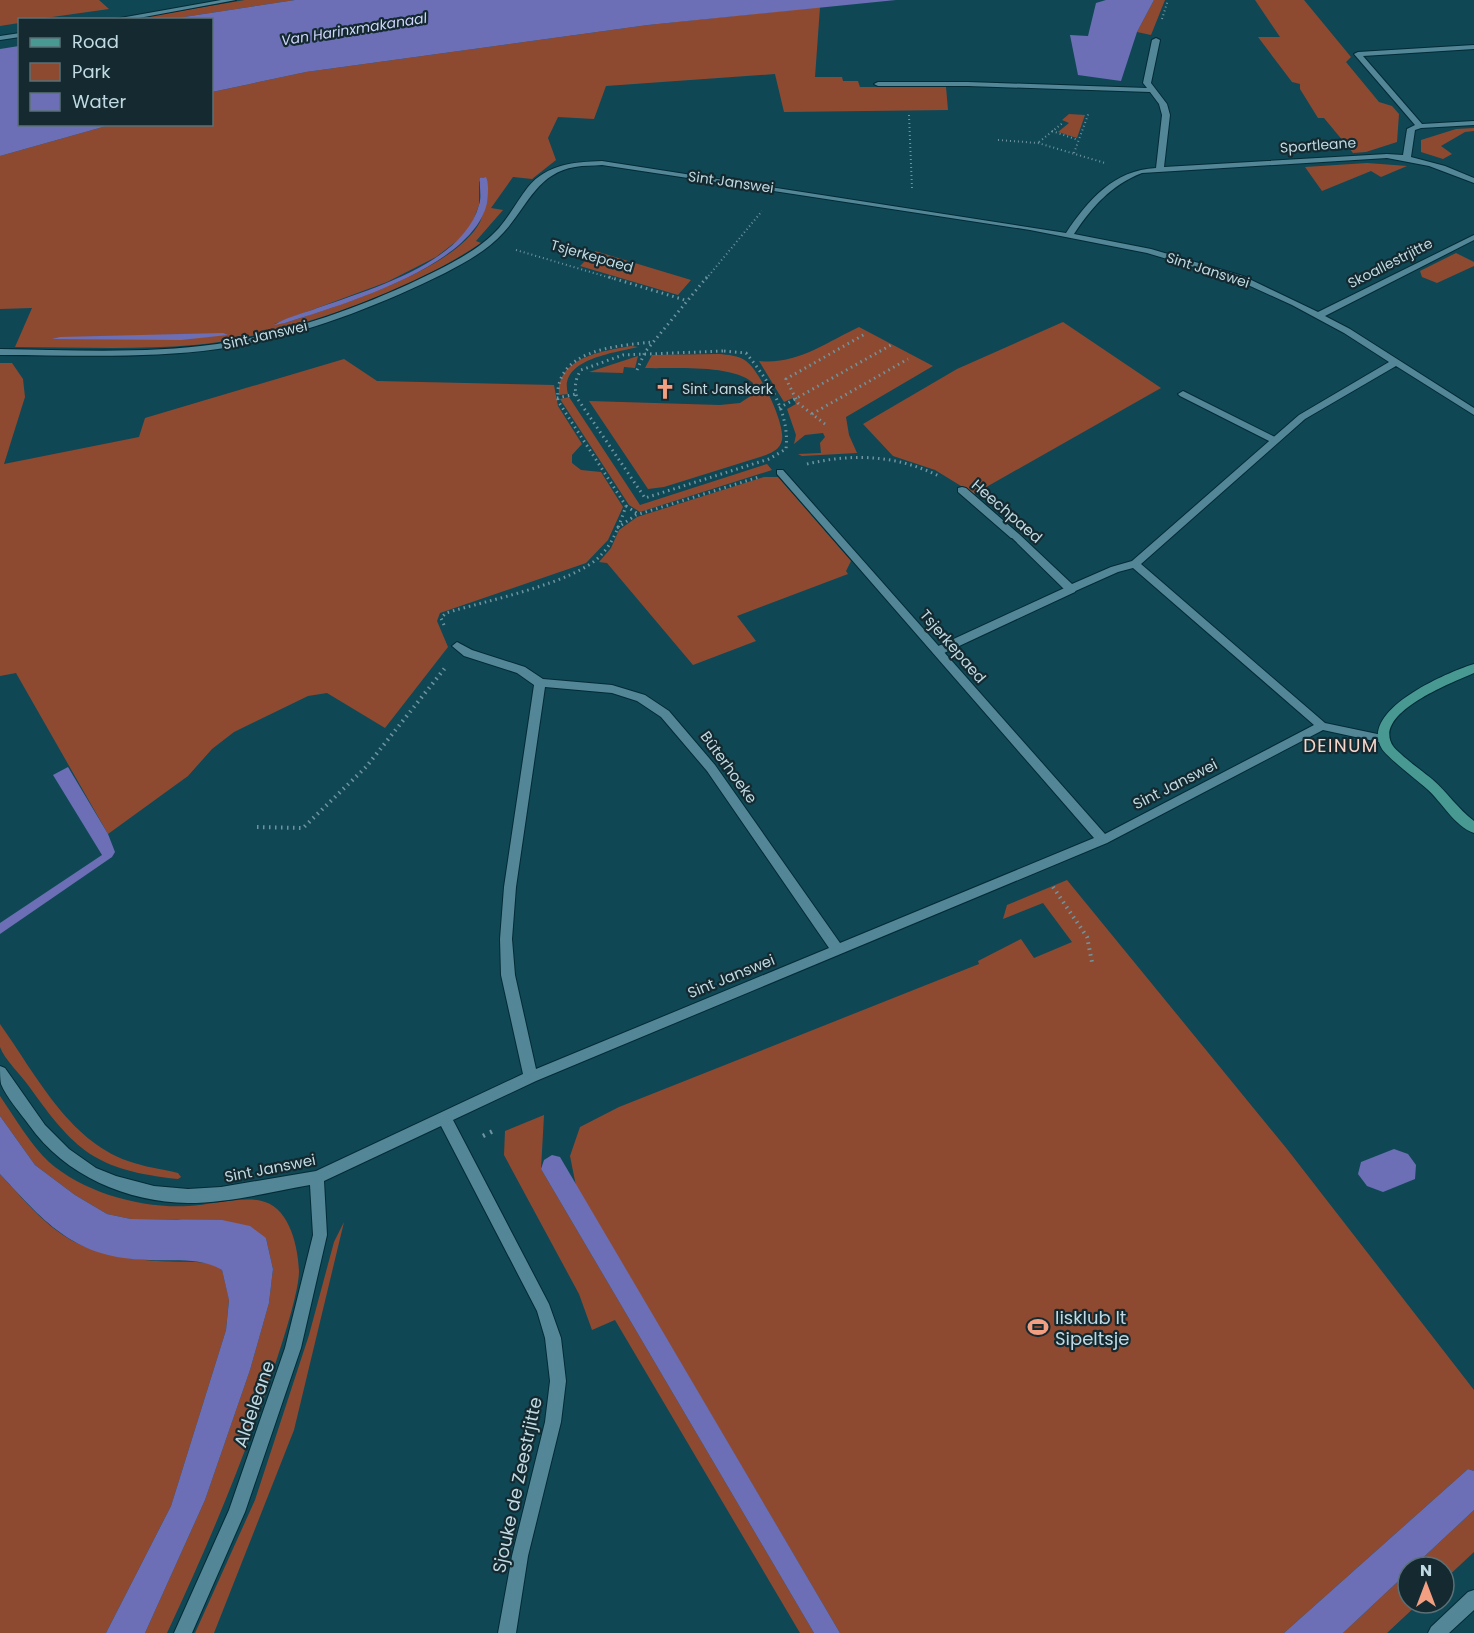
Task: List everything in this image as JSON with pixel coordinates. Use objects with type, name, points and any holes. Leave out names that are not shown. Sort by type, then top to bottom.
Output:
[{"type":"street","points":[[124,18],[233,0]]},
{"type":"street","points":[[0,38],[18,35]]},
{"type":"street","points":[[1156,40],[1148,83],[1163,104],[1166,115],[1160,169]]},
{"type":"street","points":[[1420,126],[1358,54],[1474,47]]},
{"type":"street","points":[[878,84],[968,84],[1090,90],[1152,90]]},
{"type":"street","points":[[1407,157],[1411,129],[1420,126],[1474,123]]},
{"type":"street","name":"Sportleane","points":[[1069,235],[1090,206],[1111,186],[1131,174],[1160,169],[1368,156],[1407,157],[1434,164],[1474,181]]},
{"type":"street","name":"Sint Janswei","points":[[0,352],[177,350],[250,341],[293,330],[374,301],[450,265],[487,243],[510,220],[543,174],[576,164],[602,163],[779,189],[1128,246],[1240,278],[1319,315],[1474,412]]},
{"type":"street","name":"Skoallestrjitte","points":[[1319,315],[1474,237]]},
{"type":"street","points":[[938,651],[1071,589],[1135,564],[1302,417],[1396,362]]},
{"type":"street","points":[[1183,394],[1274,440]]},
{"type":"street","name":"Tsjerkepaed","points":[[780,472],[1103,840]]},
{"type":"street","name":"Heechpaed","points":[[962,490],[1071,589]]},
{"type":"street","points":[[1135,564],[1322,726],[1383,739]]},
{"type":"street","name":"Bûterhoeke","points":[[457,646],[468,653],[521,670],[540,683],[612,689],[641,698],[665,714],[711,768],[837,950]]},
{"type":"street","points":[[1474,668],[1404,703],[1383,729],[1383,739],[1387,747],[1441,794],[1459,816],[1474,828]]},
{"type":"street","points":[[531,1077],[508,975],[506,939],[510,887],[540,683]]},
{"type":"street","name":"Sint Janswei","points":[[0,1072],[40,1129],[64,1154],[91,1173],[116,1183],[154,1193],[188,1196],[221,1194],[317,1177],[531,1077],[1103,840],[1322,726]]},
{"type":"street","name":"Sjouke de Zeestrjitte","points":[[445,1119],[544,1310],[553,1338],[558,1381],[553,1422],[520,1556],[507,1633]]},
{"type":"street","name":"Aldeleane","points":[[183,1633],[237,1512],[308,1297],[320,1235],[317,1177]]},
{"type":"street","points":[[1437,1633],[1474,1598]]},
{"type":"path","points":[[1074,153],[1093,101],[1090,90]]},
{"type":"path","points":[[909,115],[911,210]]},
{"type":"path","points":[[1038,143],[1064,122]]},
{"type":"path","points":[[1052,132],[1078,140]]},
{"type":"path","points":[[998,140],[1038,143],[1112,165]]},
{"type":"path","points":[[637,370],[645,352],[779,189]]},
{"type":"path","name":"Tsjerkepaed","points":[[487,243],[688,301]]},
{"type":"path","points":[[825,424],[796,399],[786,379],[865,334]]},
{"type":"path","points":[[638,514],[626,506],[557,398],[557,381],[568,365],[613,348],[653,342]]},
{"type":"path","points":[[779,408],[891,345]]},
{"type":"path","points":[[645,352],[746,353],[766,379],[779,408],[789,440],[786,449],[780,454],[645,498],[576,394],[575,383],[581,370],[623,355],[645,352]]},
{"type":"path","points":[[812,414],[908,359]]},
{"type":"path","points":[[557,398],[576,394]]},
{"type":"path","name":"Heechpaed","points":[[617,529],[638,514],[821,461],[888,457],[916,464],[962,490]]},
{"type":"path","points":[[457,646],[443,624],[442,616],[570,573],[597,560],[608,548],[626,506]]},
{"type":"path","points":[[258,827],[303,828],[316,813],[352,782],[401,727],[429,689]]},
{"type":"path","points":[[1053,886],[1073,912],[1087,937],[1092,962]]},
{"type":"green space","points":[[0,0],[99,0],[109,9],[45,18],[18,18],[18,23],[0,26]]},
{"type":"green space","points":[[245,0],[295,0],[178,18],[139,18]]},
{"type":"green space","points":[[1154,0],[1165,0],[1151,35],[1137,32]]},
{"type":"green space","points":[[1255,0],[1304,0],[1351,57],[1346,62],[1379,102],[1392,106],[1399,114],[1397,142],[1366,152],[1353,153],[1324,118],[1318,118],[1300,89],[1300,84],[1292,82],[1258,37],[1280,37]]},
{"type":"green space","points":[[820,7],[815,77],[842,77],[843,81],[858,81],[860,87],[946,87],[948,110],[784,112],[775,74],[606,86],[594,119],[558,117],[548,138],[556,160],[532,179],[513,177],[491,208],[503,210],[476,241],[481,243],[418,279],[343,310],[266,333],[229,340],[194,345],[149,347],[15,347],[32,308],[0,309],[0,156],[106,126],[213,126],[213,92],[306,72],[648,25]],"holes":[[[483,177],[486,177],[486,200],[480,222],[467,239],[446,256],[421,271],[363,297],[285,323],[274,324],[387,282],[436,257],[462,237],[471,226],[479,205],[479,182]]]},
{"type":"green space","points":[[1069,114],[1085,115],[1077,138],[1058,132],[1069,123],[1062,120]]},
{"type":"green space","points":[[1474,128],[1474,131],[1465,132],[1441,146],[1452,154],[1443,159],[1421,152],[1421,140],[1456,129]]},
{"type":"green space","points":[[1367,163],[1407,166],[1381,177],[1371,171],[1322,191],[1305,167]]},
{"type":"green space","points":[[595,251],[691,280],[678,295],[580,266]]},
{"type":"green space","points":[[1456,253],[1474,262],[1474,266],[1437,283],[1422,277],[1420,271]]},
{"type":"green space","points":[[1063,322],[1161,388],[974,494],[935,470],[893,456],[863,424],[957,369]]},
{"type":"green space","points":[[859,327],[933,366],[846,417],[849,435],[857,453],[802,456],[798,454],[821,453],[820,443],[825,437],[823,433],[805,435],[794,444],[796,435],[787,409],[796,404],[793,398],[784,402],[759,361],[799,356]]},
{"type":"green space","points":[[631,346],[638,347],[603,355],[580,365],[571,373],[567,382],[568,394],[559,395],[560,382],[565,372],[583,358]]},
{"type":"green space","points":[[719,354],[743,359],[758,375],[780,422],[782,440],[780,446],[766,455],[664,487],[648,489],[589,401],[720,405],[740,403],[752,395],[753,383],[743,377],[717,370],[645,368],[652,355]]},
{"type":"green space","points":[[638,356],[635,368],[624,367],[623,373],[589,372]]},
{"type":"green space","points":[[344,359],[377,381],[554,385],[558,406],[582,444],[572,455],[572,463],[581,470],[601,472],[623,507],[608,540],[586,563],[440,613],[437,621],[448,647],[385,728],[327,693],[308,696],[234,732],[212,749],[188,776],[108,834],[16,673],[0,676],[0,363],[12,363],[23,379],[25,397],[4,464],[139,437],[145,418]]},
{"type":"green space","points":[[569,397],[640,505],[767,464],[772,470],[640,512],[629,505],[560,399]]},
{"type":"green space","points":[[764,477],[778,477],[851,561],[846,571],[848,574],[737,616],[756,641],[693,665],[607,563],[599,562],[611,548],[619,530],[637,517]]},
{"type":"green space","name":"Iisklub It Sipeltsje","points":[[1067,880],[1287,1149],[1474,1390],[1474,1471],[1468,1469],[1284,1633],[840,1633],[576,1186],[570,1156],[580,1127],[619,1107],[979,964],[978,961],[1021,939],[1034,958],[1072,942],[1043,903],[1003,919],[1007,905]]},
{"type":"green space","points":[[0,1024],[55,1103],[88,1138],[128,1161],[178,1173],[181,1177],[178,1179],[126,1170],[106,1163],[74,1141],[5,1057],[0,1047]]},
{"type":"green space","points":[[0,1096],[42,1155],[63,1173],[79,1182],[115,1197],[153,1205],[189,1206],[257,1200],[274,1206],[291,1230],[299,1271],[289,1320],[225,1502],[167,1633],[145,1633],[205,1500],[250,1370],[269,1303],[273,1269],[266,1238],[177,1219],[131,1219],[107,1214],[75,1195],[35,1165],[0,1116]]},
{"type":"green space","points":[[544,1115],[541,1169],[814,1633],[800,1633],[615,1320],[592,1330],[579,1294],[504,1155],[505,1131]]},
{"type":"green space","points":[[0,1174],[47,1223],[78,1244],[118,1256],[153,1261],[213,1264],[222,1270],[229,1299],[226,1330],[171,1506],[106,1633],[0,1633]]},
{"type":"green space","points":[[344,1222],[294,1430],[214,1633],[195,1633],[255,1500],[309,1335],[334,1242]]},
{"type":"green space","points":[[1474,1510],[1474,1552],[1456,1569],[1456,1555],[1426,1555]]},
{"type":"green space","points":[[1396,1583],[1396,1615],[1406,1615],[1387,1633],[1343,1633]]},
{"type":"water","name":"Van Harinxmakanaal","points":[[295,0],[896,0],[648,25],[306,72],[213,92],[213,18],[178,18]]},
{"type":"water","points":[[1106,0],[1154,0],[1137,32],[1121,81],[1078,75],[1070,35],[1088,36],[1096,3]]},
{"type":"water","points":[[18,46],[18,126],[106,126],[0,156],[0,49]]},
{"type":"water","points":[[486,177],[487,203],[477,226],[457,246],[432,264],[370,294],[274,325],[383,284],[433,260],[453,244],[469,226],[480,202],[480,178]]},
{"type":"water","points":[[223,333],[228,335],[181,340],[52,339],[60,337]]},
{"type":"water","points":[[68,767],[108,834],[115,852],[112,857],[0,934],[0,923],[102,855],[53,775]]},
{"type":"water","points":[[0,1116],[35,1165],[75,1195],[107,1214],[131,1219],[222,1220],[250,1226],[266,1238],[273,1269],[269,1303],[250,1370],[205,1500],[145,1633],[106,1633],[171,1506],[226,1330],[229,1300],[222,1270],[196,1261],[124,1258],[82,1246],[65,1236],[33,1209],[0,1174]]},
{"type":"water","points":[[1394,1149],[1408,1154],[1416,1165],[1415,1179],[1383,1192],[1367,1186],[1358,1174],[1361,1162]]},
{"type":"water","points":[[552,1155],[560,1157],[840,1633],[814,1633],[541,1169],[544,1160]]},
{"type":"water","points":[[1468,1469],[1474,1471],[1474,1510],[1426,1555],[1396,1555],[1396,1583],[1343,1633],[1284,1633]]},
{"type":"place","name":"Sint Janskerk","points":[[665,389]]},
{"type":"place","name":"Iisklub It Sipeltsje","points":[[1038,1327]]},
{"type":"district","name":"DEINUM","points":[[1341,745]]}]
